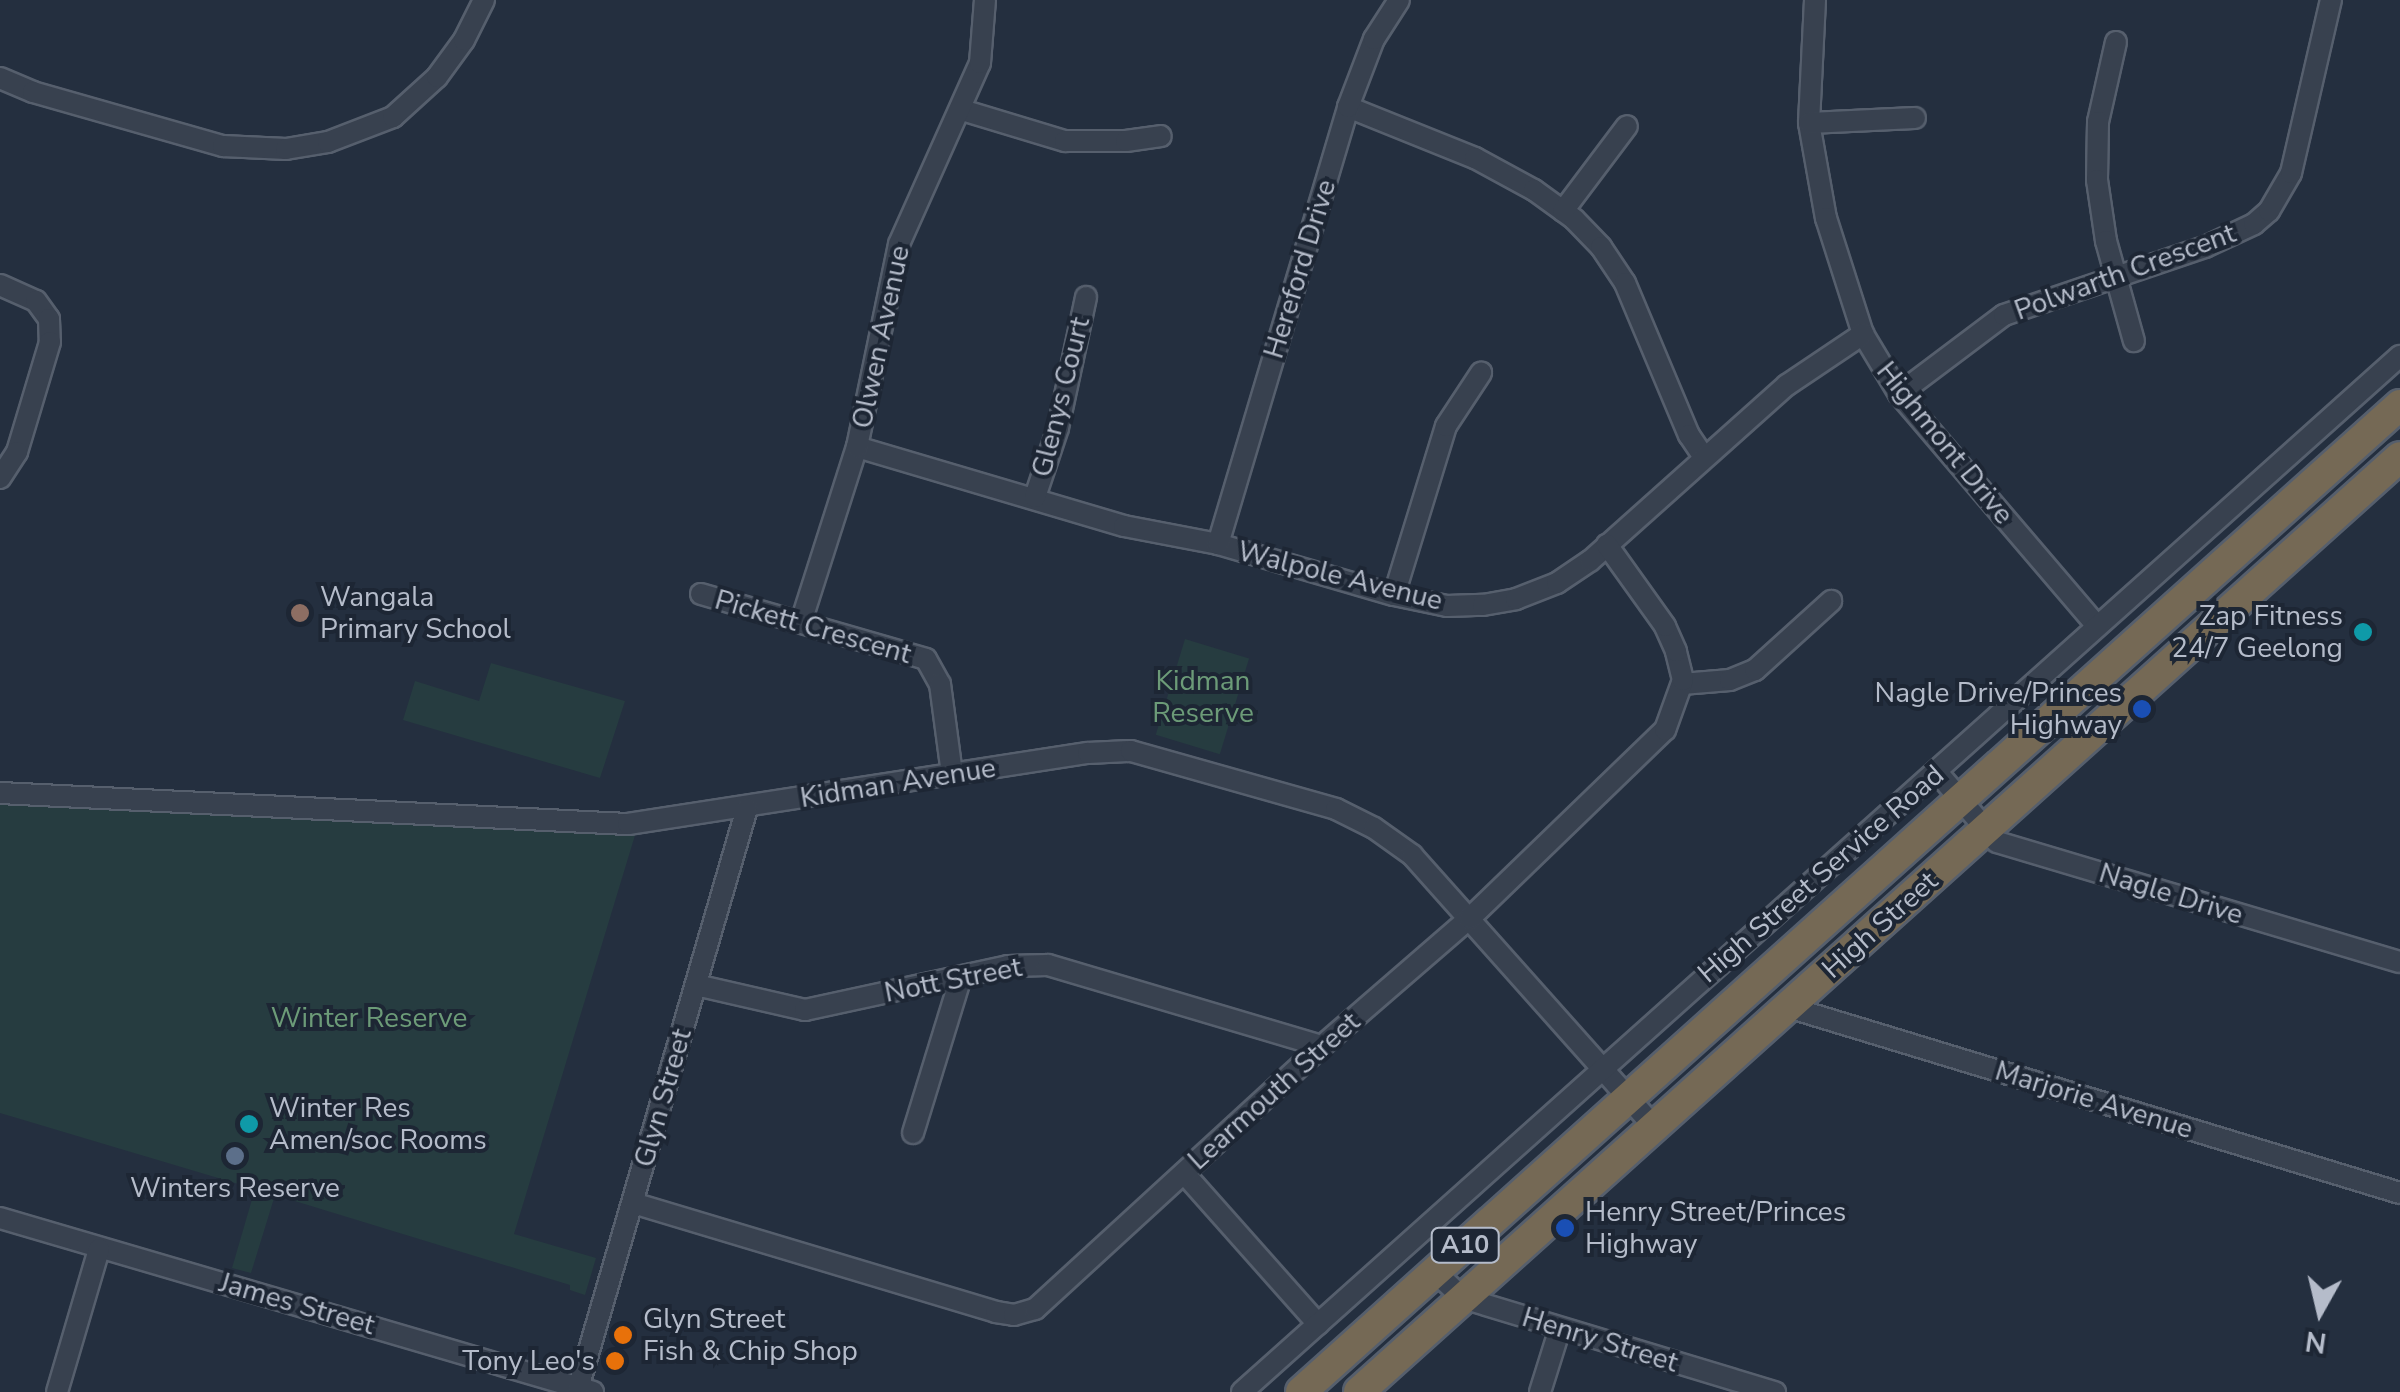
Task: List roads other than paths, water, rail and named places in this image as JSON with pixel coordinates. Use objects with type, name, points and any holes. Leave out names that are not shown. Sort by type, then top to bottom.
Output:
[{"type":"highway","name":"High Street","points":[[1301,1392],[2400,405]]},
{"type":"highway","name":"High Street","points":[[1358,1392],[2400,457]]},
{"type":"street","points":[[0,78],[33,92],[223,146],[286,149],[328,142],[393,117],[437,77],[464,40],[484,0]]},
{"type":"street","name":"Olwen Avenue","points":[[801,622],[857,447],[892,266],[980,63],[985,0]]},
{"type":"street","name":"Hereford Drive","points":[[1218,544],[1348,108],[1374,39],[1399,0]]},
{"type":"street","name":"Highmont Drive","points":[[1815,0],[1809,123],[1826,218],[1863,334],[1899,394],[2096,626]]},
{"type":"street","name":"Polwarth Crescent","points":[[1899,394],[2004,315],[2232,236],[2254,224],[2282,194],[2300,143],[2330,0]]},
{"type":"street","points":[[2116,42],[2102,96],[2096,151],[2100,209],[2134,342]]},
{"type":"street","points":[[1348,108],[1475,158],[1563,211],[1601,247],[1625,283],[1678,409],[1703,456]]},
{"type":"street","points":[[962,110],[1064,141],[1126,141],[1161,136]]},
{"type":"street","points":[[1809,123],[1915,118]]},
{"type":"street","points":[[1563,211],[1626,126]]},
{"type":"street","points":[[0,285],[36,301],[48,319],[50,342],[17,452],[0,478]]},
{"type":"street","name":"Glenys Court","points":[[1035,496],[1058,428],[1086,297]]},
{"type":"street","name":"Walpole Avenue","points":[[857,447],[1035,496],[1124,526],[1218,544],[1394,595],[1447,606],[1516,599],[1557,583],[1607,545],[1786,384],[1863,334]]},
{"type":"street","name":"High Street Service Road","points":[[1242,1392],[2400,356]]},
{"type":"street","points":[[1394,595],[1446,426],[1482,373]]},
{"type":"street","points":[[1607,545],[1665,626],[1676,651],[1682,684],[1730,680],[1755,670],[1831,602]]},
{"type":"street","name":"Pickett Crescent","points":[[701,594],[926,659],[940,684],[952,774]]},
{"type":"street","name":"Learmouth Street","points":[[633,1203],[1014,1315],[1044,1302],[1322,1046],[1470,918],[1665,730],[1682,684]]},
{"type":"street","name":"Kidman Avenue","points":[[0,792],[628,824],[1088,752],[1153,756],[1336,809],[1374,828],[1412,855],[1654,1127]]},
{"type":"street","points":[[1938,772],[1960,799]]},
{"type":"street","name":"Nagle Drive","points":[[1960,799],[1996,842],[2400,962]]},
{"type":"street","name":"Glyn Street","points":[[585,1390],[633,1203],[746,808]]},
{"type":"street","name":"Nott Street","points":[[696,984],[804,1010],[1027,963],[1048,965],[1322,1046]]},
{"type":"street","points":[[913,1133],[961,976]]},
{"type":"street","name":"Marjorie Avenue","points":[[1788,1007],[2400,1194]]},
{"type":"street","points":[[1184,1173],[1318,1324]]},
{"type":"street","name":"James Street","points":[[0,1218],[585,1390]]},
{"type":"street","points":[[57,1392],[99,1249]]},
{"type":"street","name":"Henry Street","points":[[1436,1272],[1463,1298],[1775,1392]]},
{"type":"street","points":[[1540,1392],[1560,1328]]},
{"type":"place","name":"Wangala Primary School","points":[[300,613]]},
{"type":"place","name":"Zap Fitness 24/7 Geelong","points":[[2363,632]]},
{"type":"place","name":"Nagle Drive/Princes Highway","points":[[2142,709]]},
{"type":"place","name":"Winter Res Amen/soc Rooms","points":[[249,1124]]},
{"type":"place","name":"Winters Reserve","points":[[235,1156]]},
{"type":"place","name":"Henry Street/Princes Highway","points":[[1565,1228]]},
{"type":"place","name":"Glyn Street Fish & Chip Shop","points":[[623,1335]]},
{"type":"place","name":"Tony Leo's","points":[[615,1361]]},
{"type":"park label","name":"Kidman Reserve","points":[[1203,697]]},
{"type":"park label","name":"Winter Reserve","points":[[369,1018]]}]
